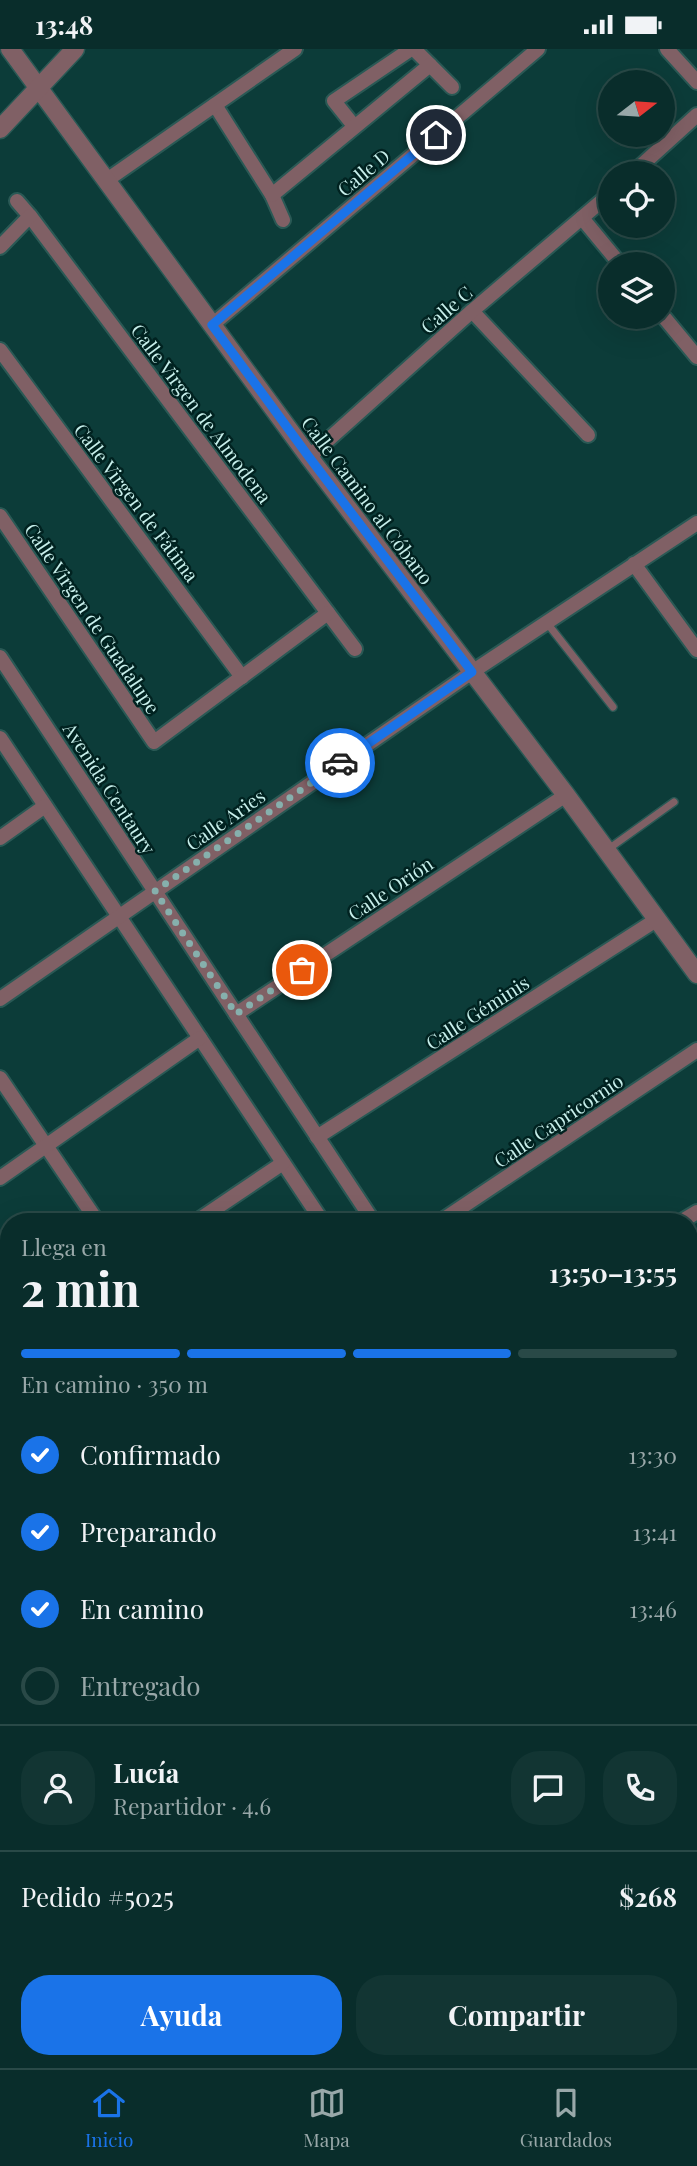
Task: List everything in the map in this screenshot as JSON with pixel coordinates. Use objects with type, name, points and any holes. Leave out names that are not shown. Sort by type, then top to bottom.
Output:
[{"type":"street","name":"Calle Camino al Cóbano","points":[[9,49],[309,457],[566,795],[697,974]]},
{"type":"street","points":[[0,129],[75,49]]},
{"type":"street","points":[[107,180],[295,49]]},
{"type":"street","points":[[354,126],[334,101],[412,49],[452,87]]},
{"type":"street","name":"Calle D","points":[[212,325],[538,49]]},
{"type":"street","points":[[667,49],[697,82]]},
{"type":"street","points":[[272,195],[430,65]]},
{"type":"street","points":[[215,105],[272,195],[283,220]]},
{"type":"street","points":[[646,161],[697,115]]},
{"type":"street","name":"Calle Virgen de Almodena","points":[[17,201],[355,649]]},
{"type":"street","name":"Calle C","points":[[309,457],[472,311],[598,205]]},
{"type":"street","points":[[0,247],[30,216]]},
{"type":"street","points":[[582,219],[610,252]]},
{"type":"street","points":[[472,311],[588,435]]},
{"type":"street","points":[[674,329],[697,357]]},
{"type":"street","name":"Calle Virgen de Fátima","points":[[0,350],[242,677]]},
{"type":"street","name":"Calle Virgen de Guadalupe","points":[[0,516],[154,742],[242,677]]},
{"type":"street","name":"Calle Aries","points":[[0,999],[472,672],[697,523]]},
{"type":"street","points":[[634,564],[697,650]]},
{"type":"street","points":[[242,677],[328,613]]},
{"type":"street","name":"Avenida Centaury","points":[[0,657],[368,1213]]},
{"type":"street","points":[[0,738],[317,1213]]},
{"type":"street","name":"Calle Orión","points":[[236,1014],[566,795]]},
{"type":"street","points":[[0,838],[45,806]]},
{"type":"street","name":"Calle Géminis","points":[[317,1137],[656,920]]},
{"type":"street","points":[[0,1178],[200,1038]]},
{"type":"street","name":"Calle Capricornio","points":[[453,1213],[697,1050]]},
{"type":"street","points":[[0,1078],[92,1213]]},
{"type":"street","points":[[209,1213],[283,1163]]},
{"type":"lane","points":[[547,622],[613,707]]},
{"type":"lane","points":[[606,851],[674,801]]},
{"type":"way so far","points":[[302,970],[236,1014],[155,891],[340,763]]},
{"type":"route","points":[[340,763],[472,672],[212,325],[436,135]]}]
